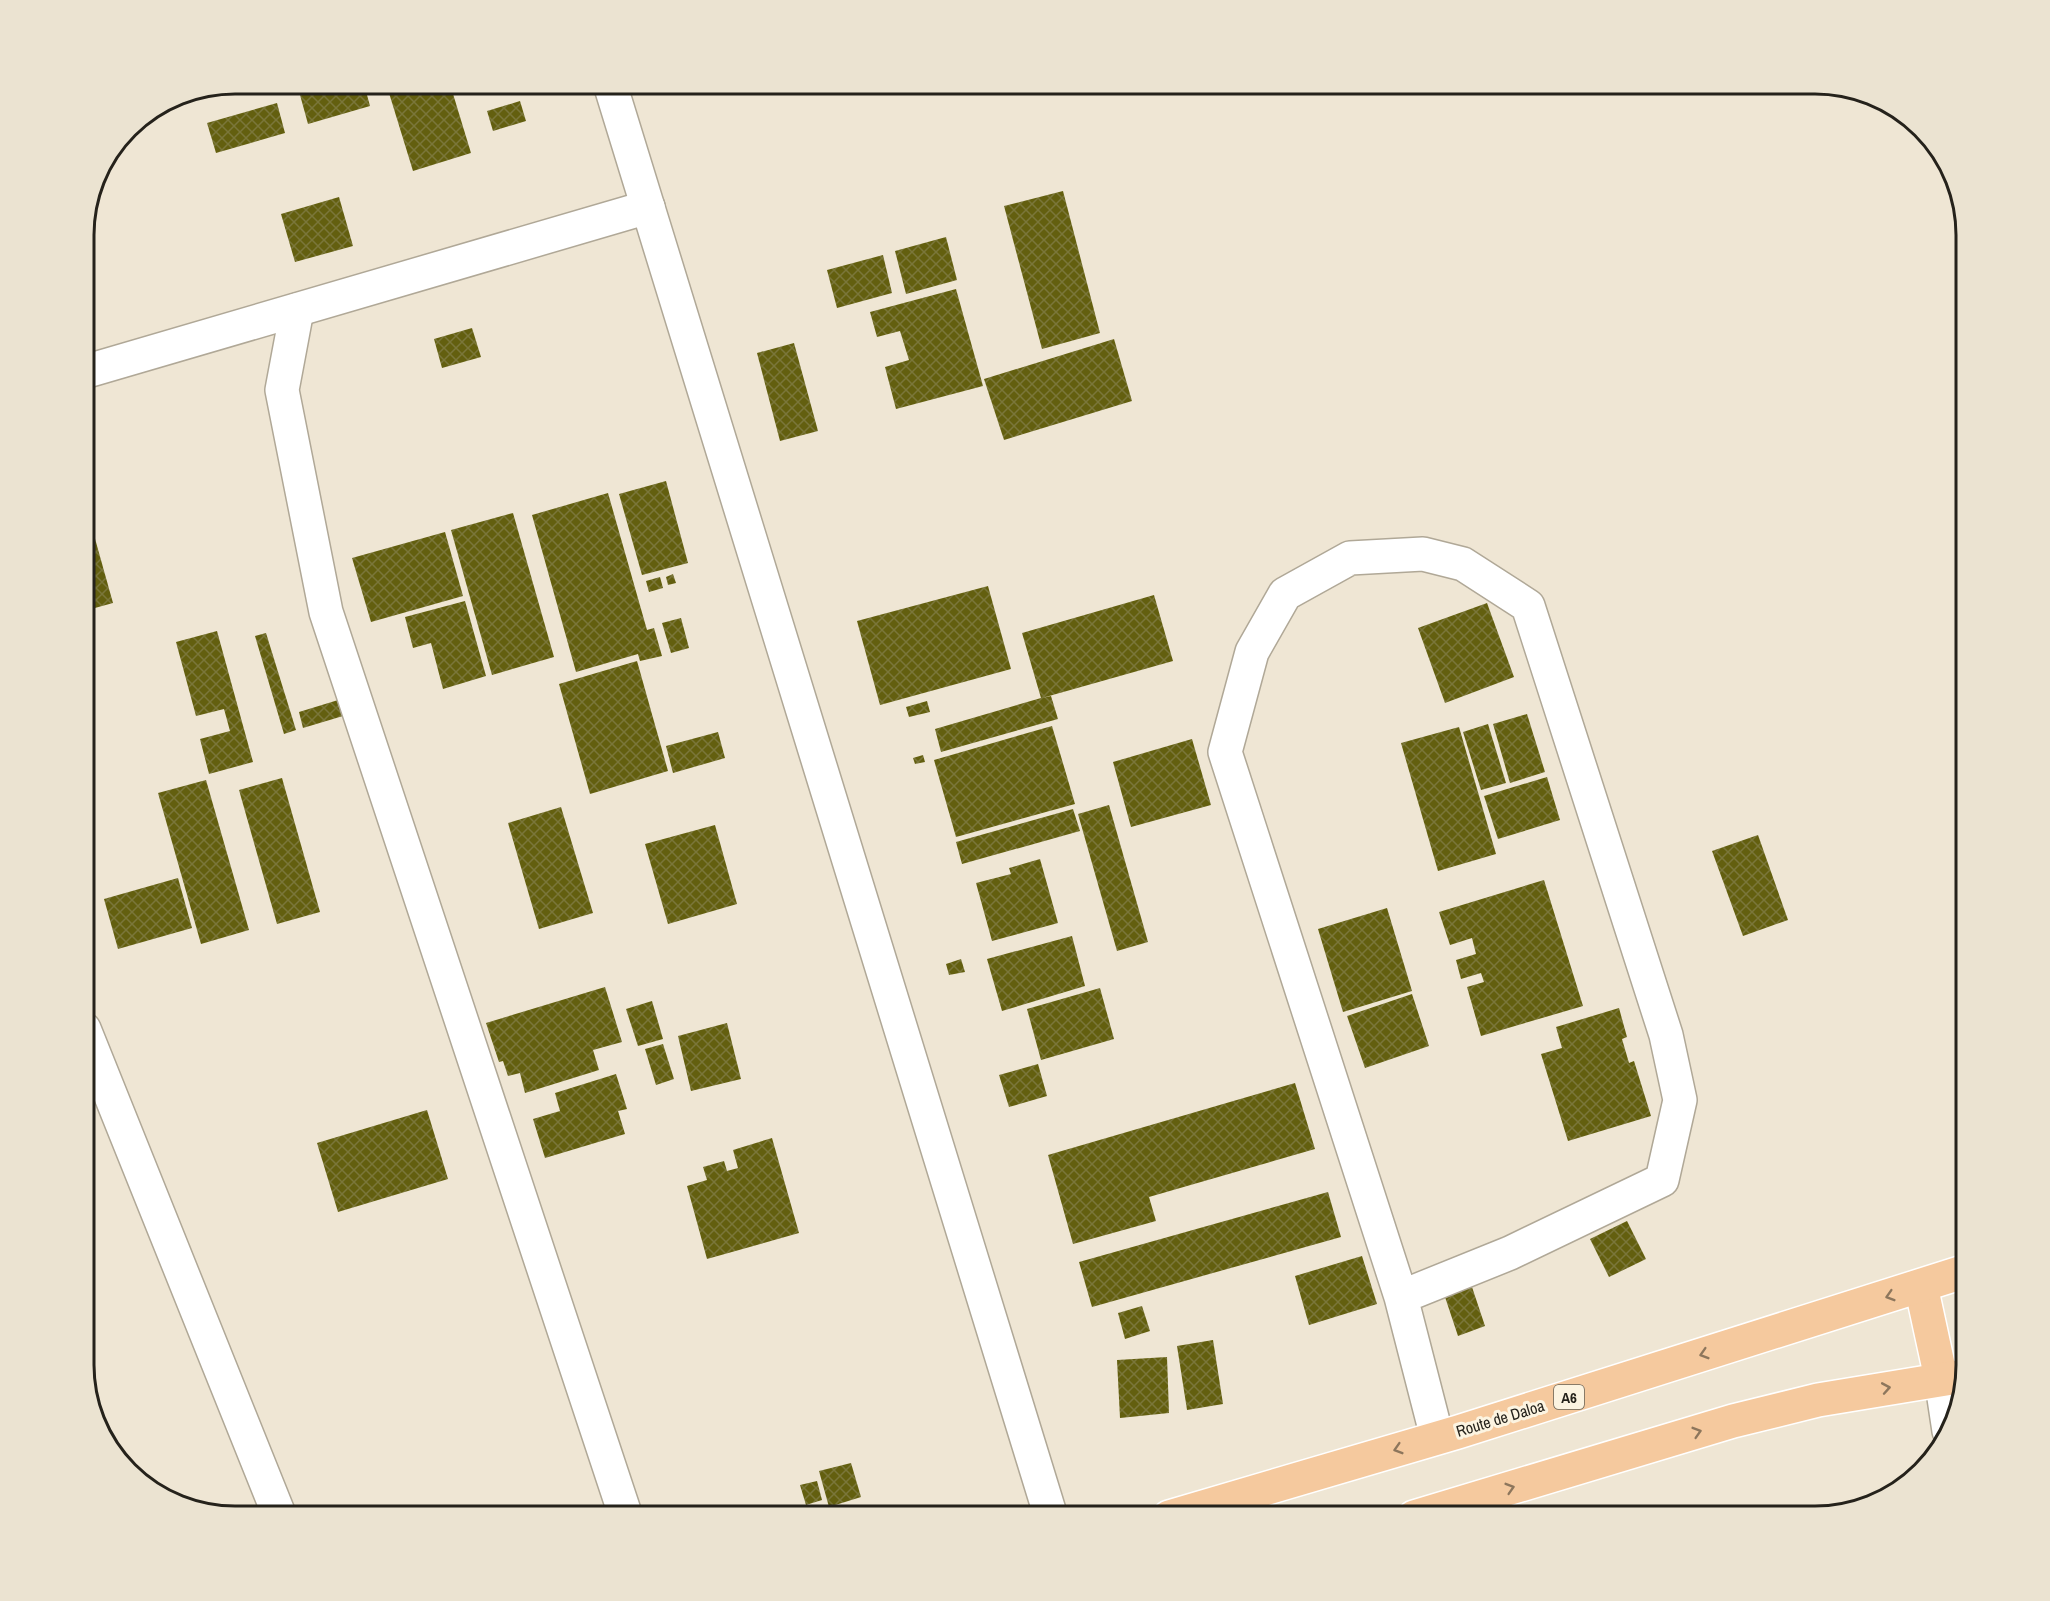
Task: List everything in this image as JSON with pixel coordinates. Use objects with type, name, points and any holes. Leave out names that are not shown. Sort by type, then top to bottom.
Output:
[{"type":"highway","name":"Route de Daloa","points":[[1206,1506],[1437,1437],[1955,1275]]},
{"type":"highway","points":[[1451,1506],[1733,1421],[1818,1400],[1953,1377],[1921,1286]]},
{"type":"street","points":[[613,95],[1048,1506]]},
{"type":"street","points":[[95,369],[648,207]]},
{"type":"street","points":[[297,310],[282,390],[326,612],[622,1506]]},
{"type":"street","points":[[1401,1298],[1510,1253],[1662,1180],[1680,1100],[1666,1035],[1528,606],[1463,564],[1423,554],[1350,558],[1285,594],[1252,652],[1225,752],[1401,1298],[1437,1437]]},
{"type":"street","points":[[95,1056],[276,1506]]},
{"type":"street","points":[[1951,1400],[1953,1377]]},
{"type":"building","points":[[300,95],[367,95],[370,106],[308,124]]},
{"type":"building","points":[[390,95],[453,95],[471,153],[413,171]]},
{"type":"building","points":[[520,101],[526,121],[493,131],[487,111]]},
{"type":"building","points":[[277,103],[285,133],[216,153],[207,123]]},
{"type":"building","points":[[1063,191],[1100,333],[1042,349],[1004,206]]},
{"type":"building","points":[[339,197],[353,246],[295,262],[281,214]]},
{"type":"building","points":[[946,237],[957,280],[906,294],[895,251]]},
{"type":"building","points":[[883,255],[892,293],[837,308],[827,270]]},
{"type":"building","points":[[956,289],[983,386],[896,409],[885,367],[909,360],[900,331],[877,337],[870,312]]},
{"type":"building","points":[[472,328],[481,357],[442,368],[434,339]]},
{"type":"building","points":[[1114,339],[1132,401],[1004,440],[984,379]]},
{"type":"building","points":[[794,343],[818,431],[780,441],[757,353]]},
{"type":"building","points":[[666,481],[688,563],[642,575],[619,494]]},
{"type":"building","points":[[608,493],[647,630],[654,628],[662,656],[640,661],[638,654],[576,672],[532,515]]},
{"type":"building","points":[[513,513],[554,657],[492,675],[451,530]]},
{"type":"building","points":[[445,532],[463,596],[371,622],[352,558]]},
{"type":"building","points":[[95,539],[113,603],[95,608]]},
{"type":"building","points":[[673,574],[676,583],[668,585],[666,577]]},
{"type":"building","points":[[660,577],[663,588],[649,592],[646,581]]},
{"type":"building","points":[[988,586],[1011,669],[880,705],[857,621]]},
{"type":"building","points":[[1154,595],[1173,661],[1042,698],[1051,696],[1058,719],[941,752],[935,729],[1041,698],[1022,633]]},
{"type":"building","points":[[465,601],[486,676],[443,689],[431,643],[413,648],[405,617]]},
{"type":"building","points":[[1487,603],[1514,677],[1445,703],[1418,628]]},
{"type":"building","points":[[681,618],[689,648],[671,653],[662,623]]},
{"type":"building","points":[[217,631],[253,762],[209,774],[200,739],[230,731],[224,709],[196,716],[176,642]]},
{"type":"building","points":[[266,633],[296,730],[284,734],[255,636]]},
{"type":"building","points":[[637,661],[668,771],[590,794],[559,684]]},
{"type":"building","points":[[348,697],[353,713],[303,728],[299,712]]},
{"type":"building","points":[[927,701],[930,712],[909,717],[906,707]]},
{"type":"building","points":[[1527,714],[1545,772],[1510,783],[1493,724]]},
{"type":"building","points":[[1488,724],[1506,783],[1481,790],[1463,732]]},
{"type":"building","points":[[1052,726],[1075,804],[956,837],[934,760]]},
{"type":"building","points":[[1459,727],[1496,854],[1438,871],[1401,743]]},
{"type":"building","points":[[718,732],[725,758],[673,773],[666,746]]},
{"type":"building","points":[[1192,739],[1211,805],[1131,827],[1113,762]]},
{"type":"building","points":[[923,755],[925,762],[915,764],[913,758]]},
{"type":"building","points":[[1547,777],[1560,820],[1498,839],[1484,796]]},
{"type":"building","points":[[282,778],[320,912],[277,924],[239,790]]},
{"type":"building","points":[[206,780],[249,930],[201,944],[158,793]]},
{"type":"building","points":[[1109,805],[1148,942],[1117,951],[1078,814]]},
{"type":"building","points":[[561,807],[593,913],[539,929],[508,823]]},
{"type":"building","points":[[1073,809],[1080,831],[962,864],[956,842]]},
{"type":"building","points":[[715,825],[737,904],[668,924],[645,844]]},
{"type":"building","points":[[1758,835],[1788,920],[1743,936],[1712,851]]},
{"type":"building","points":[[1040,859],[1058,923],[992,941],[976,883],[1011,874],[1009,868]]},
{"type":"building","points":[[178,878],[192,928],[118,949],[104,899]]},
{"type":"building","points":[[1544,880],[1583,1006],[1481,1036],[1467,987],[1484,982],[1481,973],[1461,979],[1456,960],[1476,954],[1472,938],[1450,945],[1439,912]]},
{"type":"building","points":[[1387,908],[1412,991],[1343,1012],[1318,929]]},
{"type":"building","points":[[1072,936],[1085,986],[1002,1011],[987,959]]},
{"type":"building","points":[[961,959],[965,972],[949,975],[946,964]]},
{"type":"building","points":[[605,987],[622,1042],[593,1050],[599,1070],[525,1093],[520,1073],[508,1076],[503,1061],[499,1062],[486,1023]]},
{"type":"building","points":[[1100,988],[1114,1039],[1041,1060],[1027,1009]]},
{"type":"building","points":[[1412,994],[1429,1046],[1365,1068],[1347,1016]]},
{"type":"building","points":[[652,1001],[663,1039],[638,1046],[626,1009]]},
{"type":"building","points":[[1619,1008],[1627,1037],[1622,1039],[1629,1063],[1634,1061],[1651,1116],[1568,1141],[1541,1054],[1562,1048],[1556,1027]]},
{"type":"building","points":[[727,1023],[741,1079],[691,1091],[678,1036]]},
{"type":"building","points":[[663,1044],[674,1079],[656,1085],[645,1049]]},
{"type":"building","points":[[1038,1064],[1047,1096],[1009,1107],[999,1075]]},
{"type":"building","points":[[616,1074],[627,1109],[618,1111],[625,1134],[545,1158],[533,1119],[560,1111],[555,1093]]},
{"type":"building","points":[[1295,1083],[1315,1149],[1149,1197],[1156,1221],[1073,1244],[1048,1155]]},
{"type":"building","points":[[427,1110],[448,1179],[338,1212],[317,1143]]},
{"type":"building","points":[[772,1138],[799,1233],[707,1259],[687,1186],[707,1180],[703,1167],[724,1161],[727,1171],[738,1168],[733,1150]]},
{"type":"building","points":[[1328,1192],[1341,1237],[1092,1307],[1079,1262]]},
{"type":"building","points":[[1627,1221],[1646,1259],[1609,1277],[1590,1239]]},
{"type":"building","points":[[1362,1256],[1377,1304],[1309,1325],[1295,1276]]},
{"type":"building","points":[[1472,1287],[1485,1326],[1458,1336],[1445,1297]]},
{"type":"building","points":[[1142,1306],[1150,1331],[1125,1339],[1118,1313]]},
{"type":"building","points":[[1213,1340],[1223,1404],[1187,1410],[1177,1346]]},
{"type":"building","points":[[1167,1357],[1169,1413],[1120,1418],[1117,1360]]},
{"type":"building","points":[[851,1463],[861,1497],[829,1506],[819,1471]]},
{"type":"building","points":[[817,1481],[822,1500],[806,1505],[800,1485]]}]
